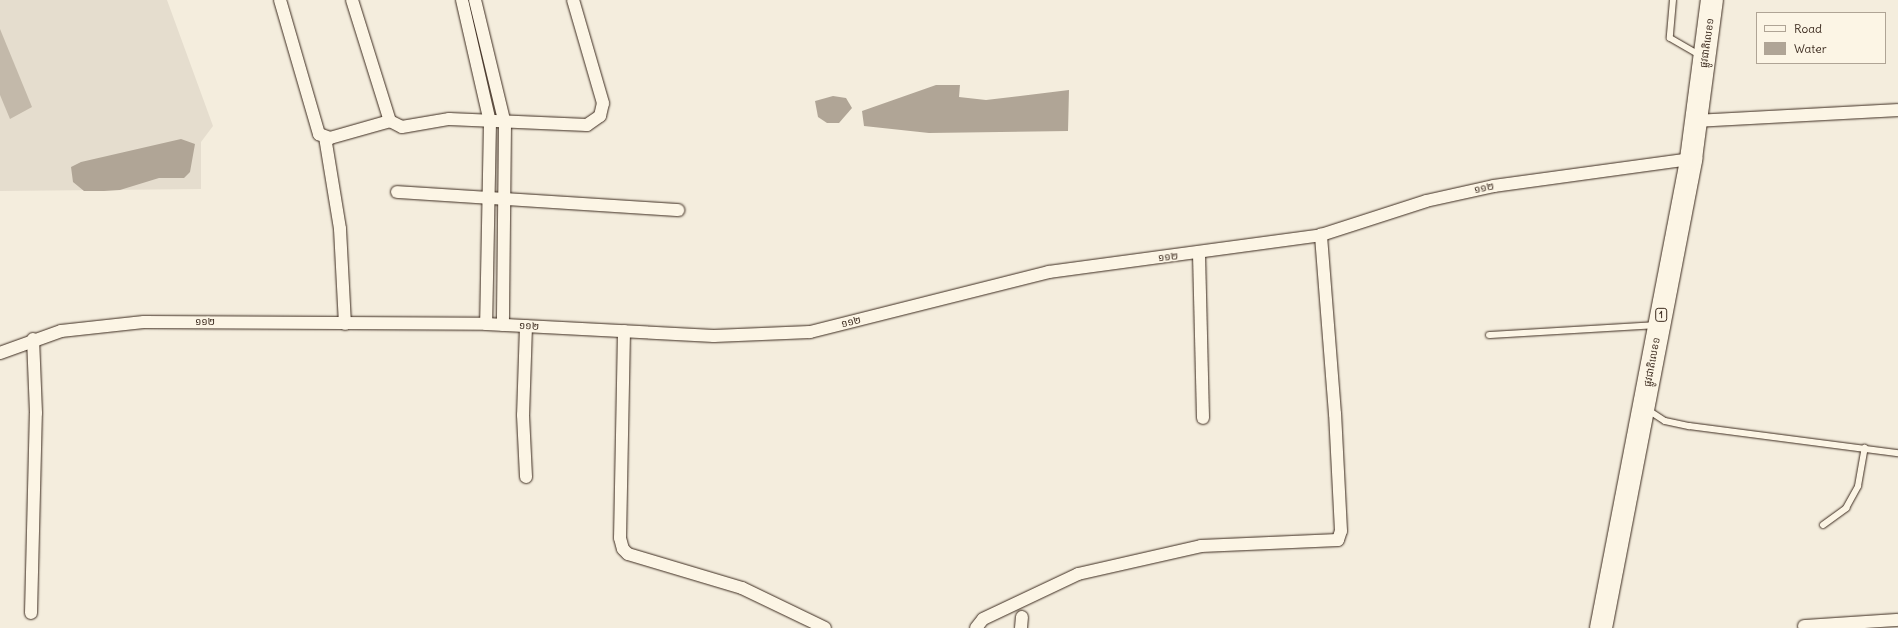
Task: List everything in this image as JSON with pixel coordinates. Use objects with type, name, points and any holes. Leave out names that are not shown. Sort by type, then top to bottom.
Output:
[{"type":"highway","name":"ផ្លូវជាតិលេខ១","points":[[1601,628],[1690,159],[1712,0]]},
{"type":"street","points":[[280,0],[319,134],[325,137],[390,121],[402,127],[449,119],[505,124],[587,125],[600,116],[603,103],[573,0]]},
{"type":"street","points":[[352,0],[390,121]]},
{"type":"street","points":[[462,0],[490,122],[486,324]]},
{"type":"street","points":[[475,0],[505,124],[503,325]]},
{"type":"street","points":[[1696,121],[1898,110]]},
{"type":"street","points":[[325,137],[340,229],[345,324]]},
{"type":"street","name":"១១២","points":[[0,353],[33,339],[61,331],[144,322],[486,324],[714,336],[810,332],[1049,272],[1199,254],[1321,235],[1426,201],[1494,186],[1690,159]]},
{"type":"street","points":[[397,192],[678,210]]},
{"type":"street","points":[[976,628],[990,615],[1078,574],[1201,546],[1338,540],[1341,531],[1336,438],[1321,235]]},
{"type":"street","points":[[1199,254],[1203,418]]},
{"type":"street","points":[[526,326],[523,415],[526,477]]},
{"type":"street","points":[[624,331],[620,538],[623,550],[628,554],[742,588],[826,628]]},
{"type":"street","points":[[31,613],[36,420],[33,339]]},
{"type":"street","points":[[1804,626],[1898,620]]},
{"type":"lane","points":[[1673,0],[1670,38],[1705,57]]},
{"type":"lane","points":[[1489,335],[1659,324]]},
{"type":"lane","points":[[1643,407],[1665,421],[1898,453]]},
{"type":"lane","points":[[1823,525],[1846,508],[1858,486],[1864,448]]},
{"type":"shaded area","points":[[0,0],[167,0],[213,126],[201,142],[201,189],[0,191]]},
{"type":"water","points":[[936,85],[960,85],[959,97],[986,100],[1069,90],[1068,131],[929,133],[864,126],[862,111]]},
{"type":"water","points":[[833,96],[846,98],[852,108],[839,123],[827,123],[818,117],[815,101]]},
{"type":"water","points":[[181,139],[195,144],[190,172],[184,178],[159,178],[120,190],[104,191],[84,191],[73,182],[71,167],[81,162]]},
{"type":"building","points":[[0,29],[32,107],[10,119],[0,95]]}]
